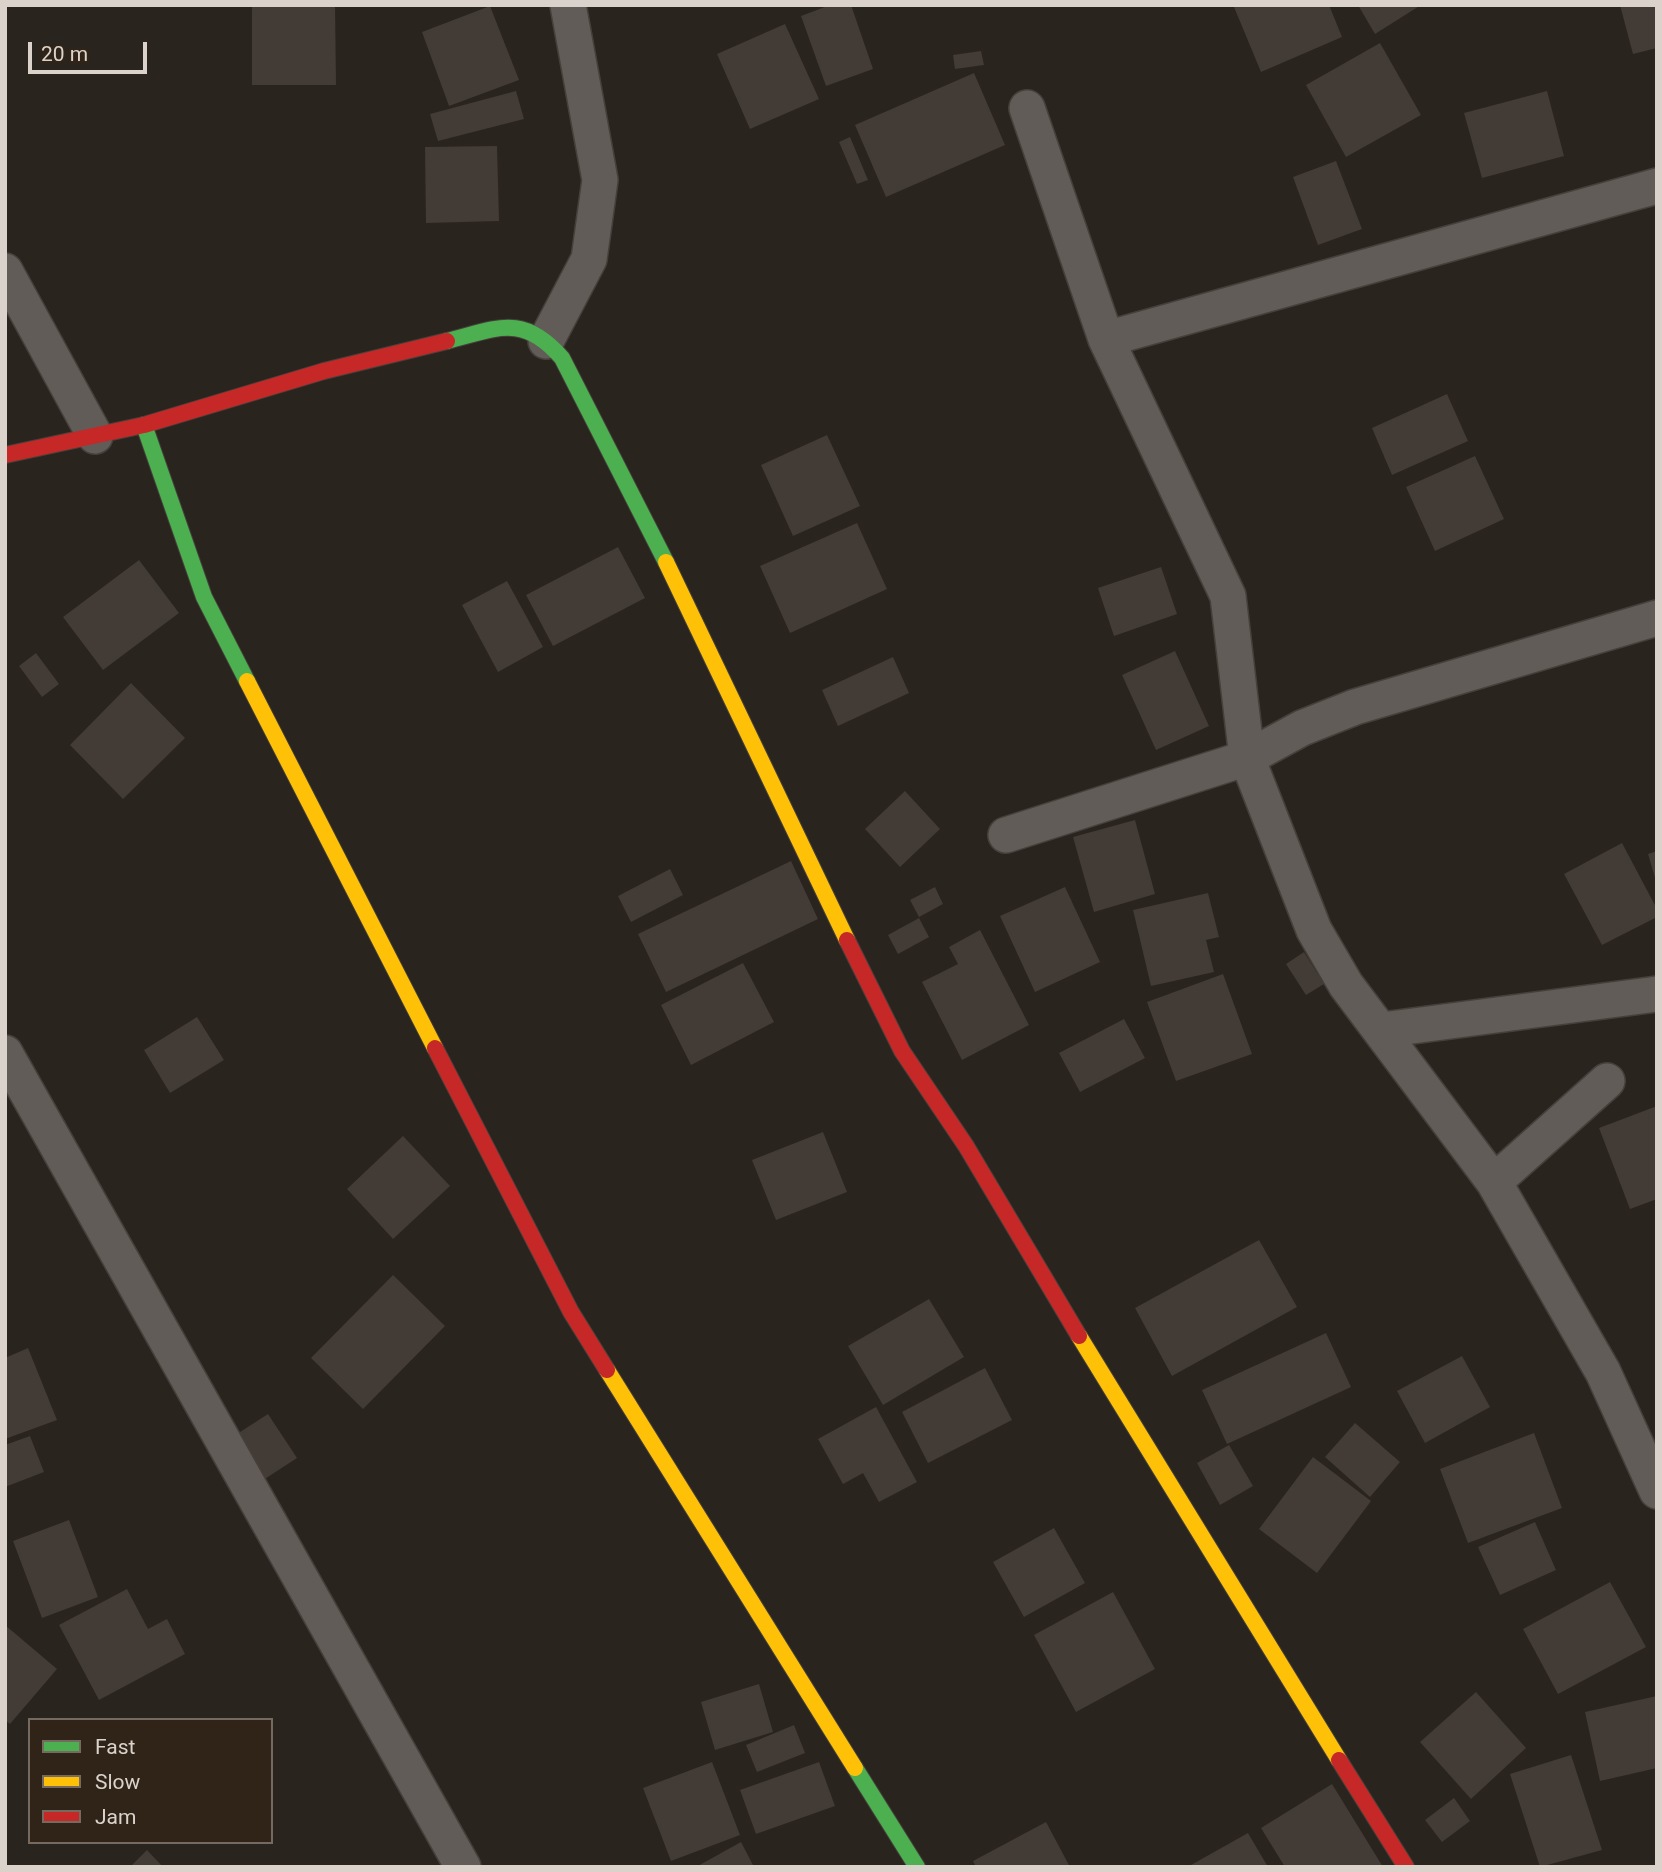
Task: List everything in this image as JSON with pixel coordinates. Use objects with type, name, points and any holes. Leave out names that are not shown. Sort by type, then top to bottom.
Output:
[{"type":"street","points":[[547,341],[589,260],[600,180],[568,5]]},
{"type":"street","points":[[1027,108],[1106,338],[1228,596],[1247,758],[1314,930],[1346,985],[1493,1182],[1603,1372],[1657,1491]]},
{"type":"street","points":[[1106,338],[1657,186]]},
{"type":"street","points":[[5,271],[95,436]]},
{"type":"street","points":[[5,454],[144,425],[324,371],[508,326],[530,328],[547,341],[562,358],[677,583],[821,890],[902,1051],[965,1146],[1162,1476],[1406,1867]]},
{"type":"street","points":[[144,425],[204,597],[571,1312],[916,1867]]},
{"type":"street","points":[[1006,835],[1247,758],[1302,729],[1355,707],[1657,618]]},
{"type":"street","points":[[1382,1030],[1657,994]]},
{"type":"street","points":[[5,1053],[463,1867]]},
{"type":"street","points":[[1493,1182],[1607,1081]]},
{"type":"building","points":[[252,5],[335,5],[336,85],[252,85]]},
{"type":"building","points":[[830,5],[851,5],[873,69],[826,86],[801,16]]},
{"type":"building","points":[[1329,5],[1342,37],[1261,72],[1234,7]]},
{"type":"building","points":[[1358,5],[1421,5],[1375,34]]},
{"type":"building","points":[[1620,5],[1657,5],[1657,48],[1633,54]]},
{"type":"building","points":[[490,6],[519,80],[449,106],[422,32]]},
{"type":"building","points":[[785,24],[819,99],[750,129],[717,54]]},
{"type":"building","points":[[1380,43],[1421,115],[1346,157],[1306,85]]},
{"type":"building","points":[[981,51],[984,65],[955,69],[953,55]]},
{"type":"building","points":[[974,73],[1005,145],[886,197],[855,125]]},
{"type":"building","points":[[516,91],[524,119],[438,141],[430,114]]},
{"type":"building","points":[[1547,91],[1564,156],[1482,178],[1464,113]]},
{"type":"building","points":[[850,137],[868,180],[857,184],[839,142]]},
{"type":"building","points":[[497,146],[499,221],[426,223],[425,147]]},
{"type":"building","points":[[1336,161],[1362,229],[1318,245],[1293,177]]},
{"type":"building","points":[[1447,394],[1468,441],[1392,475],[1372,428]]},
{"type":"building","points":[[827,435],[860,506],[793,536],[761,465]]},
{"type":"building","points":[[1475,456],[1504,519],[1435,551],[1406,487]]},
{"type":"building","points":[[857,523],[887,589],[790,633],[760,566]]},
{"type":"building","points":[[618,547],[645,598],[553,646],[526,595]]},
{"type":"building","points":[[139,560],[179,613],[103,670],[63,617]]},
{"type":"building","points":[[1161,567],[1177,614],[1114,636],[1098,588]]},
{"type":"building","points":[[507,581],[543,647],[498,672],[462,605]]},
{"type":"building","points":[[1175,651],[1209,726],[1156,750],[1122,675]]},
{"type":"building","points":[[36,653],[59,684],[42,697],[19,666]]},
{"type":"building","points":[[893,657],[909,693],[838,726],[822,690]]},
{"type":"building","points":[[131,683],[185,738],[123,799],[70,745]]},
{"type":"building","points":[[905,791],[940,829],[900,867],[865,829]]},
{"type":"building","points":[[1135,820],[1155,894],[1094,912],[1073,837]]},
{"type":"building","points":[[1622,843],[1657,909],[1657,917],[1602,945],[1564,874]]},
{"type":"building","points":[[1657,851],[1657,881],[1656,881],[1648,854]]},
{"type":"building","points":[[791,861],[818,919],[666,992],[638,934]]},
{"type":"building","points":[[670,869],[683,895],[631,922],[618,896]]},
{"type":"building","points":[[935,887],[943,904],[919,917],[910,900]]},
{"type":"building","points":[[1065,887],[1100,962],[1035,992],[1000,916]]},
{"type":"building","points":[[1208,893],[1219,937],[1206,940],[1214,972],[1151,986],[1133,910]]},
{"type":"building","points":[[919,918],[929,937],[898,954],[888,935]]},
{"type":"building","points":[[980,930],[1029,1025],[962,1060],[922,982],[958,964],[949,947]]},
{"type":"building","points":[[1304,952],[1324,984],[1306,995],[1286,964]]},
{"type":"building","points":[[743,963],[774,1022],[691,1065],[661,1005]]},
{"type":"building","points":[[1223,974],[1252,1054],[1176,1081],[1147,1002]]},
{"type":"building","points":[[197,1017],[224,1060],[170,1093],[144,1050]]},
{"type":"building","points":[[1124,1019],[1145,1058],[1080,1092],[1059,1053]]},
{"type":"building","points":[[1657,1106],[1657,1199],[1630,1209],[1599,1128]]},
{"type":"building","points":[[823,1132],[847,1192],[776,1220],[752,1160]]},
{"type":"building","points":[[403,1136],[450,1186],[393,1239],[347,1189]]},
{"type":"building","points":[[1259,1240],[1297,1307],[1172,1376],[1135,1308]]},
{"type":"building","points":[[393,1275],[445,1326],[363,1409],[311,1358]]},
{"type":"building","points":[[929,1299],[964,1357],[883,1405],[848,1346]]},
{"type":"building","points":[[1326,1333],[1351,1387],[1227,1444],[1202,1390]]},
{"type":"building","points":[[28,1348],[57,1420],[5,1439],[5,1358]]},
{"type":"building","points":[[1462,1356],[1490,1407],[1425,1443],[1397,1391]]},
{"type":"building","points":[[985,1368],[1012,1420],[928,1463],[902,1412]]},
{"type":"building","points":[[876,1407],[917,1482],[879,1502],[863,1473],[843,1484],[818,1439]]},
{"type":"building","points":[[268,1414],[297,1458],[254,1486],[226,1441]]},
{"type":"building","points":[[1355,1423],[1400,1462],[1370,1497],[1325,1457]]},
{"type":"building","points":[[1534,1433],[1562,1508],[1468,1543],[1440,1469]]},
{"type":"building","points":[[30,1436],[44,1472],[5,1487],[5,1445]]},
{"type":"building","points":[[1229,1445],[1253,1486],[1220,1505],[1197,1463]]},
{"type":"building","points":[[1313,1457],[1371,1501],[1317,1573],[1259,1529]]},
{"type":"building","points":[[69,1520],[98,1597],[42,1618],[13,1541]]},
{"type":"building","points":[[1535,1522],[1556,1570],[1500,1595],[1478,1547]]},
{"type":"building","points":[[1054,1528],[1085,1583],[1024,1617],[993,1562]]},
{"type":"building","points":[[1610,1582],[1646,1647],[1558,1694],[1523,1629]]},
{"type":"building","points":[[127,1589],[148,1629],[167,1619],[185,1654],[99,1700],[59,1625]]},
{"type":"building","points":[[1113,1592],[1155,1669],[1076,1712],[1034,1635]]},
{"type":"building","points":[[5,1625],[57,1669],[10,1724],[5,1720]]},
{"type":"building","points":[[759,1684],[773,1732],[715,1750],[701,1702]]},
{"type":"building","points":[[1476,1692],[1526,1748],[1471,1799],[1420,1742]]},
{"type":"building","points":[[1657,1696],[1657,1768],[1600,1781],[1585,1712]]},
{"type":"building","points":[[794,1725],[805,1753],[757,1772],[746,1745]]},
{"type":"building","points":[[1571,1755],[1602,1850],[1540,1867],[1510,1774]]},
{"type":"building","points":[[712,1762],[740,1835],[671,1861],[643,1788]]},
{"type":"building","points":[[819,1762],[835,1806],[756,1834],[740,1790]]},
{"type":"building","points":[[1332,1784],[1383,1867],[1285,1867],[1261,1828]]},
{"type":"building","points":[[1454,1798],[1470,1821],[1442,1842],[1425,1820]]},
{"type":"building","points":[[1046,1822],[1070,1867],[976,1867],[973,1861]]},
{"type":"building","points":[[1248,1833],[1268,1867],[1192,1867],[1191,1865]]},
{"type":"building","points":[[741,1842],[754,1867],[696,1867]]},
{"type":"building","points":[[147,1850],[163,1867],[130,1867]]},
{"type":"traffic: fast","points":[[447,341],[496,329],[522,329],[548,344],[562,358],[666,562]]},
{"type":"traffic: fast","points":[[144,425],[204,597],[247,681]]},
{"type":"traffic: fast","points":[[855,1768],[917,1867]]},
{"type":"traffic: slow","points":[[666,562],[847,940]]},
{"type":"traffic: slow","points":[[247,681],[435,1048]]},
{"type":"traffic: slow","points":[[1079,1336],[1339,1760]]},
{"type":"traffic: slow","points":[[607,1370],[855,1768]]},
{"type":"traffic: jam","points":[[5,455],[144,425],[324,371],[447,341]]},
{"type":"traffic: jam","points":[[847,940],[902,1051],[966,1146],[1079,1336]]},
{"type":"traffic: jam","points":[[435,1048],[571,1312],[607,1370]]},
{"type":"traffic: jam","points":[[1339,1760],[1406,1867]]}]
